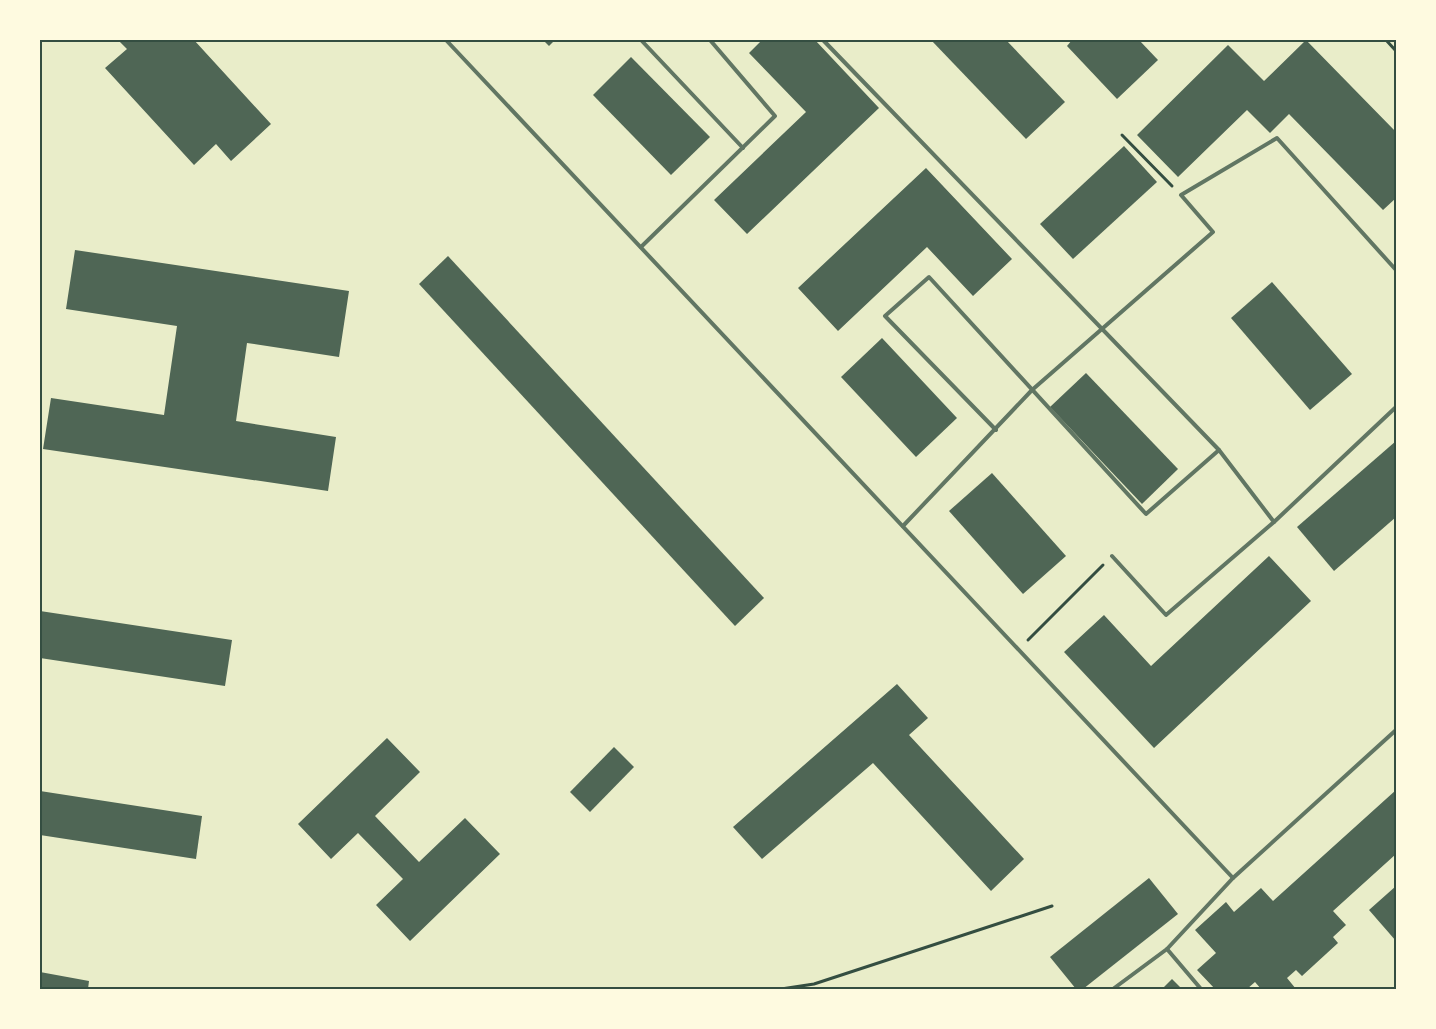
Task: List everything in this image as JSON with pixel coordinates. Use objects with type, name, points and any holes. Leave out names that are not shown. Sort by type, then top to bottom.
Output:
[{"type":"lane","points":[[446,40],[1233,878]]},
{"type":"lane","points":[[641,40],[742,148]]},
{"type":"lane","points":[[641,247],[775,116],[710,40]]},
{"type":"lane","points":[[823,40],[1219,450],[1274,522]]},
{"type":"lane","points":[[902,526],[996,430],[1032,390],[1213,232],[1181,195],[1277,138],[1396,270]]},
{"type":"lane","points":[[996,430],[885,316],[929,277],[1146,514],[1219,450]]},
{"type":"lane","points":[[1112,556],[1166,614],[1274,522],[1396,407]]},
{"type":"lane","points":[[1113,989],[1167,949],[1233,878],[1396,730]]},
{"type":"lane","points":[[1167,949],[1201,989]]},
{"type":"path","points":[[1386,40],[1396,51]]},
{"type":"path","points":[[1122,135],[1181,195]]},
{"type":"path","points":[[1019,650],[1112,556]]},
{"type":"path","points":[[781,989],[814,984],[1052,906]]},
{"type":"building","points":[[118,40],[194,40],[271,124],[231,161],[216,144],[194,165],[105,68],[127,49]]},
{"type":"building","points":[[543,40],[555,40],[549,46]]},
{"type":"building","points":[[762,40],[815,40],[879,108],[747,234],[714,200],[806,112],[749,53]]},
{"type":"building","points":[[931,40],[1006,40],[1065,102],[1026,139]]},
{"type":"building","points":[[1072,40],[1139,40],[1158,60],[1117,99],[1067,46]]},
{"type":"building","points":[[1306,40],[1396,132],[1396,198],[1383,210],[1289,114],[1270,133],[1247,110],[1178,177],[1137,135],[1228,45],[1264,81]]},
{"type":"building","points":[[631,57],[710,137],[671,175],[593,95]]},
{"type":"building","points":[[1124,146],[1157,182],[1073,259],[1040,224]]},
{"type":"building","points":[[926,168],[1012,259],[973,296],[927,247],[838,331],[798,288]]},
{"type":"building","points":[[75,250],[349,291],[339,357],[247,343],[236,421],[336,437],[328,491],[43,449],[51,398],[164,415],[177,326],[66,309]]},
{"type":"building","points":[[448,256],[764,598],[735,626],[419,284]]},
{"type":"building","points":[[1272,282],[1352,374],[1310,410],[1231,318]]},
{"type":"building","points":[[882,338],[957,418],[916,457],[841,377]]},
{"type":"building","points":[[1086,373],[1178,469],[1142,504],[1050,407]]},
{"type":"building","points":[[1396,441],[1396,517],[1334,571],[1297,527]]},
{"type":"building","points":[[992,473],[1066,556],[1023,594],[949,511]]},
{"type":"building","points":[[1269,556],[1311,601],[1154,748],[1064,652],[1104,615],[1151,666]]},
{"type":"building","points":[[40,611],[232,640],[225,686],[40,658]]},
{"type":"building","points":[[897,684],[928,718],[909,735],[1024,859],[991,891],[873,763],[762,859],[733,827]]},
{"type":"building","points":[[387,738],[420,772],[375,816],[419,862],[465,818],[500,854],[410,941],[376,905],[403,879],[358,833],[331,859],[298,824]]},
{"type":"building","points":[[614,747],[634,767],[590,812],[570,792]]},
{"type":"building","points":[[1396,790],[1396,854],[1333,911],[1346,925],[1333,937],[1338,943],[1302,976],[1296,970],[1287,978],[1296,989],[1261,989],[1255,982],[1247,989],[1215,989],[1197,970],[1216,953],[1195,930],[1226,902],[1234,912],[1261,888],[1273,901]]},
{"type":"building","points":[[40,791],[202,816],[196,859],[40,835]]},
{"type":"building","points":[[1149,878],[1178,914],[1083,989],[1076,989],[1050,957]]},
{"type":"building","points":[[1396,886],[1396,941],[1369,910]]},
{"type":"building","points":[[40,972],[89,981],[88,989],[40,989]]},
{"type":"building","points":[[1172,979],[1182,989],[1162,989]]}]
